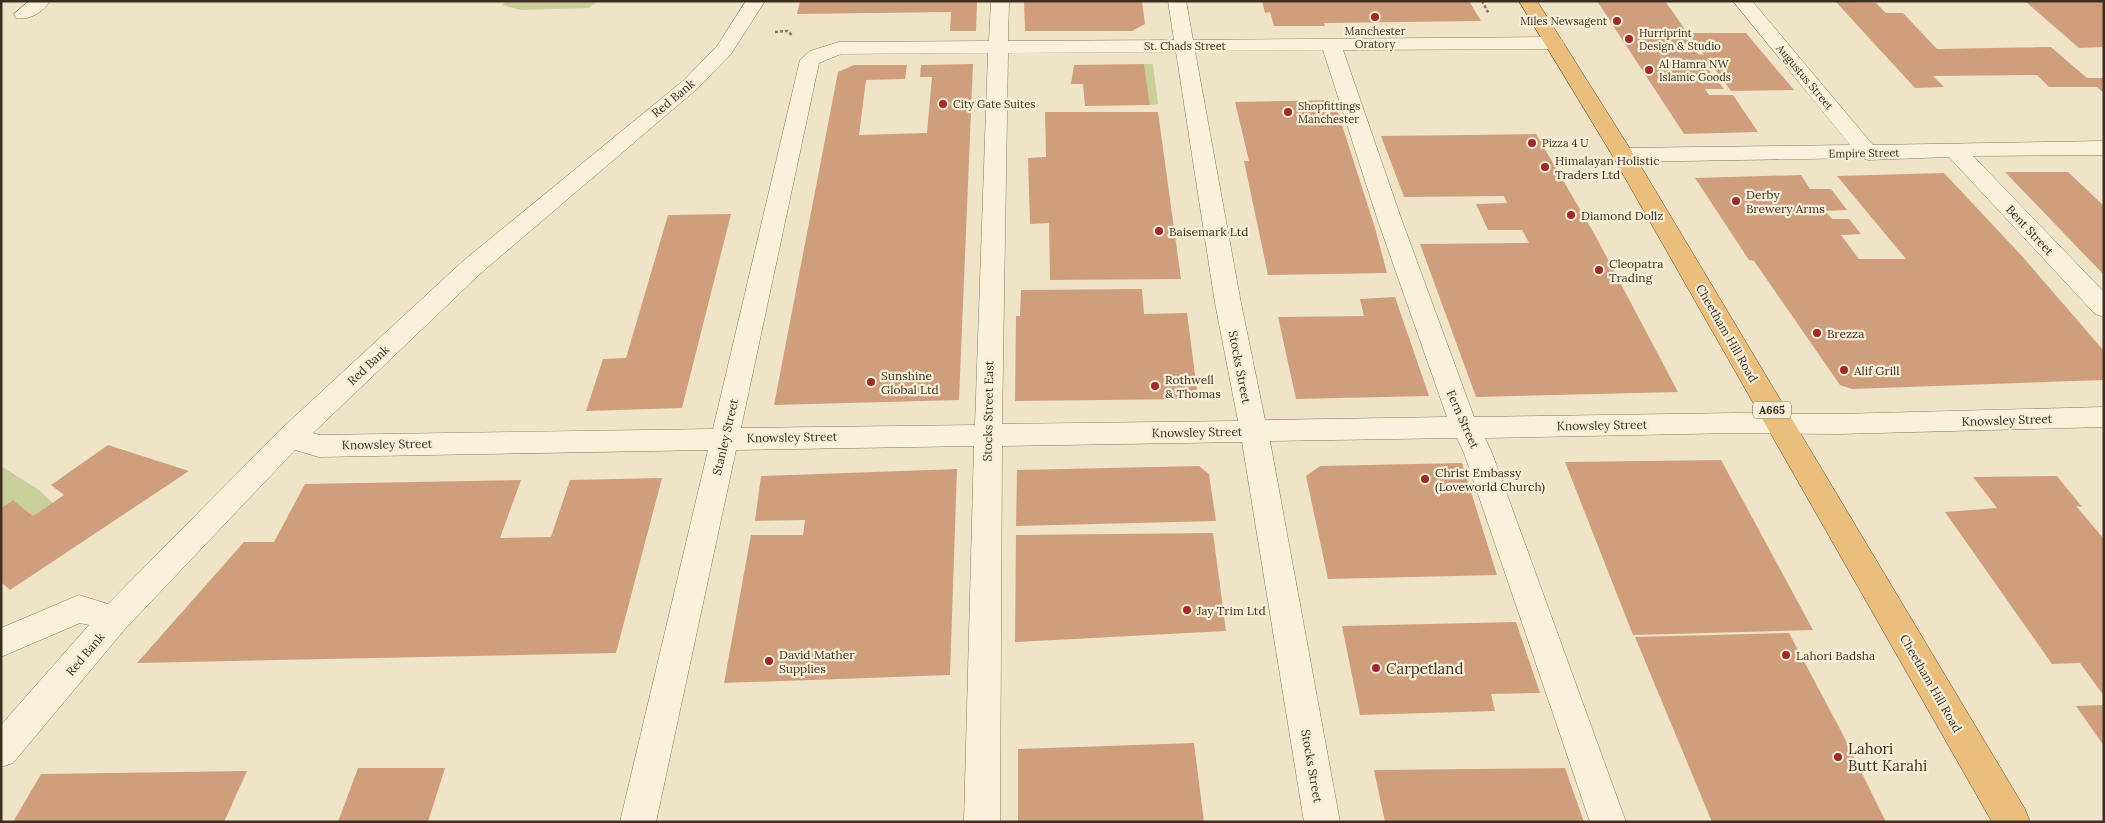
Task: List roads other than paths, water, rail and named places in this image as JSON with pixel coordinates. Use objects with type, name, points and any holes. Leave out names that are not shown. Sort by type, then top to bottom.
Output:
[{"type":"highway","name":"Cheetham Hill Road","points":[[1528,1],[1623,155],[2012,822]]},
{"type":"street","points":[[24,14],[41,1]]},
{"type":"street","name":"Red Bank","points":[[1,751],[114,619],[290,438],[472,267],[691,84],[724,50],[756,1]]},
{"type":"street","name":"Stocks Street East","points":[[982,822],[988,434],[1000,1]]},
{"type":"street","name":"Stocks Street","points":[[1177,1],[1227,293],[1322,822]]},
{"type":"street","name":"Augustus Street","points":[[1742,1],[1868,153]]},
{"type":"street","name":"St. Chads Street","points":[[817,55],[839,48],[1554,43]]},
{"type":"street","name":"Fern Street","points":[[1331,44],[1389,218],[1455,405],[1478,453],[1608,822]]},
{"type":"street","name":"Stanley Street","points":[[638,822],[808,66],[810,60],[817,55]]},
{"type":"street","name":"Empire Street","points":[[1623,155],[1868,153],[2104,148]]},
{"type":"street","name":"Bent Street","points":[[1956,151],[2104,308]]},
{"type":"street","name":"Knowsley Street","points":[[290,438],[319,446],[1736,423],[1839,424],[2104,417]]},
{"type":"street","points":[[1,643],[79,609],[114,619]]},
{"type":"place","name":"Manchester Oratory","points":[[1375,17]]},
{"type":"place","name":"Miles Newsagent","points":[[1617,21]]},
{"type":"place","name":"Hurriprint Design & Studio","points":[[1629,39]]},
{"type":"place","name":"Al Hamra NW Islamic Goods","points":[[1649,70]]},
{"type":"place","name":"City Gate Suites","points":[[943,104]]},
{"type":"place","name":"Shopfittings Manchester","points":[[1288,112]]},
{"type":"place","name":"Pizza 4 U","points":[[1532,143]]},
{"type":"place","name":"Himalayan Holistic Traders Ltd","points":[[1545,167]]},
{"type":"place","name":"Derby Brewery Arms","points":[[1736,201]]},
{"type":"place","name":"Diamond Dollz","points":[[1571,215]]},
{"type":"place","name":"Baisemark Ltd","points":[[1159,231]]},
{"type":"place","name":"Cleopatra Trading","points":[[1599,270]]},
{"type":"place","name":"Brezza","points":[[1817,333]]},
{"type":"place","name":"Alif Grill","points":[[1844,370]]},
{"type":"place","name":"Sunshine Global Ltd","points":[[871,382]]},
{"type":"place","name":"Rothwell & Thomas","points":[[1155,386]]},
{"type":"place","name":"Christ Embassy (Loveworld Church)","points":[[1425,479]]},
{"type":"place","name":"Jay Trim Ltd","points":[[1187,610]]},
{"type":"place","name":"Lahori Badsha","points":[[1786,655]]},
{"type":"place","name":"David Mather Supplies","points":[[769,661]]},
{"type":"place","name":"Carpetland","points":[[1376,668]]},
{"type":"place","name":"Lahori Butt Karahi","points":[[1838,757]]}]
